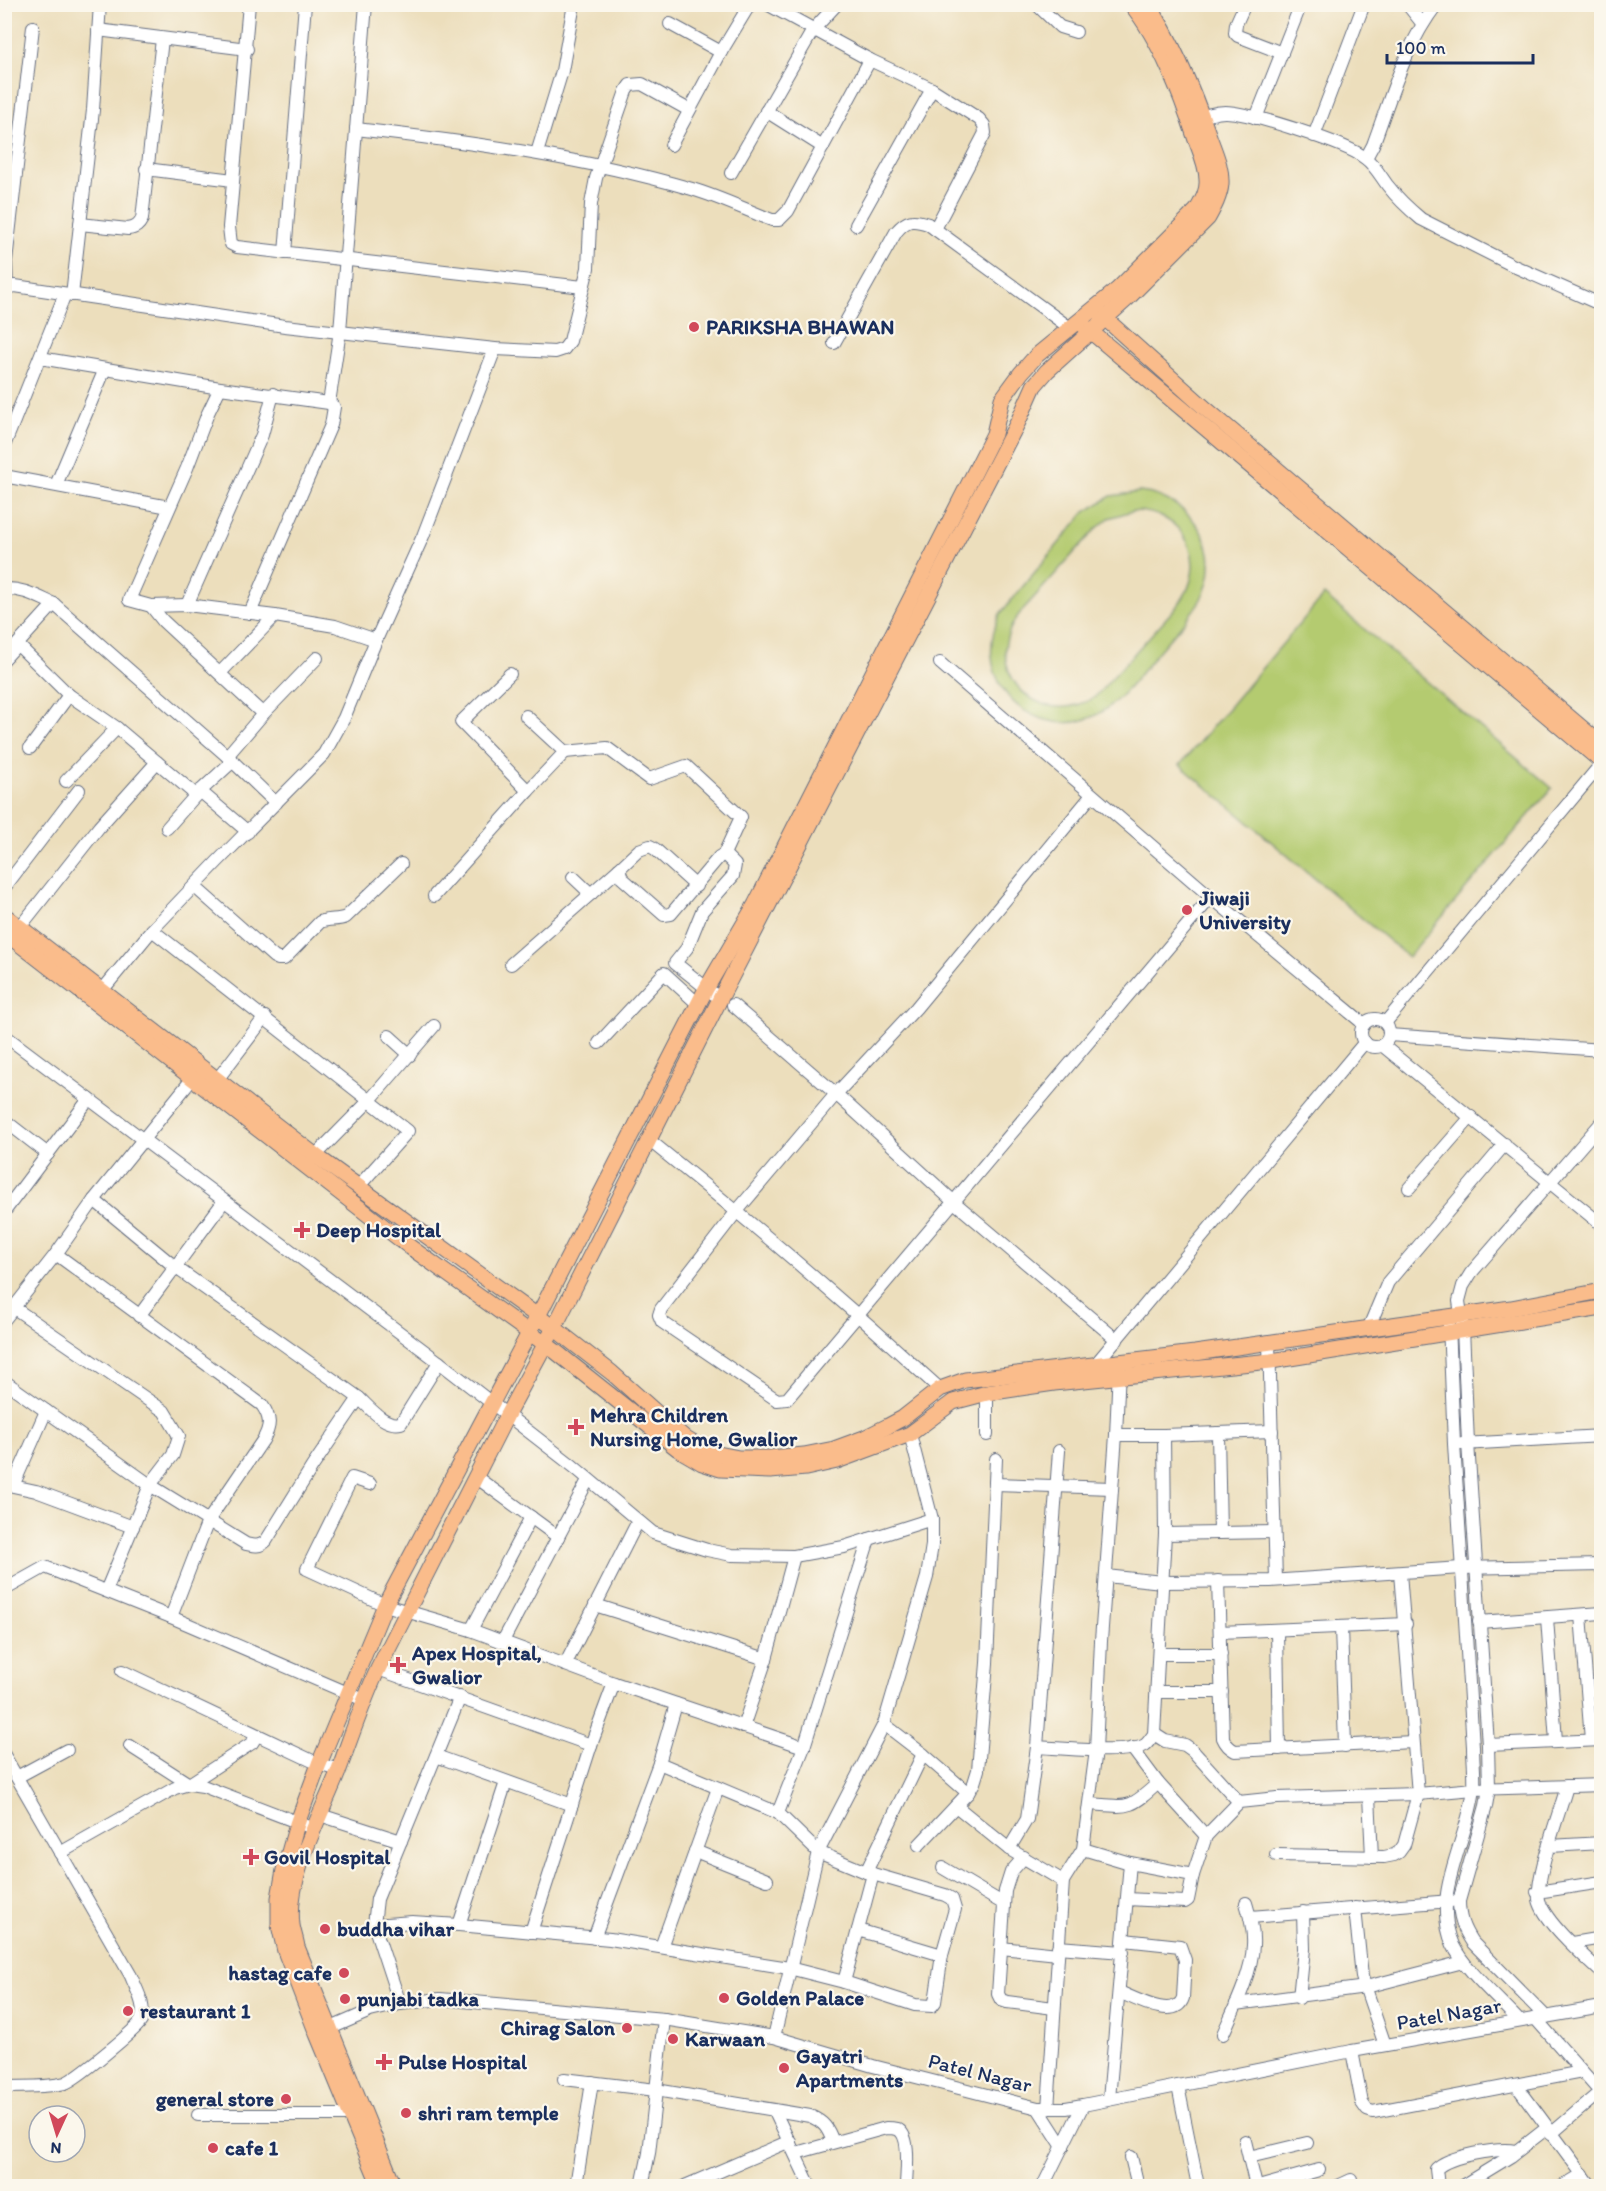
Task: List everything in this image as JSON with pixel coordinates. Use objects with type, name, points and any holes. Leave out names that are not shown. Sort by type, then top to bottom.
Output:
[{"type":"main road","points":[[394,2187],[285,1951],[279,1925],[279,1898],[297,1824],[319,1764],[385,1605],[538,1316],[698,1004],[755,905],[994,434],[1002,399],[1036,356],[1099,314],[1118,289],[1197,210],[1204,197],[1208,182],[1196,120],[1141,7]]},
{"type":"main road","points":[[1099,314],[1206,409],[1602,745]]},
{"type":"main road","points":[[1080,327],[1602,762]]},
{"type":"main road","points":[[380,2187],[351,2115],[297,1947],[292,1924],[292,1899],[297,1873],[378,1669],[507,1415],[555,1328],[649,1140],[727,1002],[1034,386],[1080,327]]},
{"type":"main road","points":[[4,915],[193,1078],[213,1085]]},
{"type":"main road","points":[[4,932],[98,996],[311,1161],[432,1263],[529,1332],[678,1449],[702,1463],[720,1469],[738,1464],[834,1449],[888,1426],[940,1389],[965,1380],[1094,1366],[1118,1370],[1271,1361],[1456,1323],[1511,1308],[1602,1291]]},
{"type":"main road","points":[[311,1161],[358,1187],[555,1328],[612,1373],[686,1439],[708,1452],[738,1464],[806,1468],[837,1461],[910,1434],[953,1402],[987,1393],[1054,1383],[1269,1342],[1369,1327],[1456,1323],[1602,1308]]},
{"type":"main road","points":[[432,1263],[443,1249]]},
{"type":"main road","points":[[915,1408],[925,1422]]},
{"type":"street","points":[[4,446],[69,295],[93,110],[100,4]]},
{"type":"street","points":[[249,4],[247,49],[229,227],[231,244],[237,247],[285,254],[583,287]]},
{"type":"street","points":[[285,254],[305,4]]},
{"type":"street","points":[[329,403],[340,331],[366,4]]},
{"type":"street","points":[[537,153],[562,71],[574,4]]},
{"type":"street","points":[[671,145],[721,52],[750,4]]},
{"type":"street","points":[[767,4],[870,60],[932,89],[979,119],[984,125],[985,133],[934,229]]},
{"type":"street","points":[[731,172],[813,30],[837,4]]},
{"type":"street","points":[[1036,4],[1060,27],[1076,32]]},
{"type":"street","points":[[1245,4],[1236,24],[1235,33],[1282,53]]},
{"type":"street","points":[[1256,118],[1301,4]]},
{"type":"street","points":[[1314,136],[1364,4]]},
{"type":"street","points":[[1407,4],[1422,23]]},
{"type":"street","points":[[1366,158],[1410,48],[1422,23],[1437,4]]},
{"type":"street","points":[[670,24],[721,52]]},
{"type":"street","points":[[33,27],[6,261],[6,287],[285,326],[495,349],[555,352],[564,349],[570,341],[583,287],[590,248],[592,197],[596,178],[626,91],[630,85],[642,84],[689,110]]},
{"type":"street","points":[[98,30],[247,49]]},
{"type":"street","points":[[80,224],[128,229],[134,228],[142,219],[162,39]]},
{"type":"street","points":[[356,129],[466,142],[602,166],[693,189],[772,220],[779,220],[784,218],[788,212],[870,60]]},
{"type":"street","points":[[856,225],[932,89]]},
{"type":"street","points":[[766,111],[823,147]]},
{"type":"street","points":[[1196,120],[1226,112],[1256,118],[1314,136],[1366,158],[1408,209],[1421,219],[1516,267],[1602,305]]},
{"type":"street","points":[[146,169],[233,180]]},
{"type":"street","points":[[834,344],[896,232],[905,222],[914,220],[928,224],[1080,327]]},
{"type":"street","points":[[98,996],[152,930],[324,754],[344,718],[423,536],[495,349]]},
{"type":"street","points":[[40,358],[220,388],[329,403],[334,407],[331,425],[250,613]]},
{"type":"street","points":[[56,485],[105,369]]},
{"type":"street","points":[[220,388],[129,600],[151,606],[187,605],[274,616],[335,626],[376,640]]},
{"type":"street","points":[[187,605],[262,435],[273,394]]},
{"type":"street","points":[[4,476],[169,507]]},
{"type":"street","points":[[4,590],[15,589],[54,604],[230,759],[276,803]]},
{"type":"street","points":[[4,659],[54,604]]},
{"type":"street","points":[[151,606],[263,714]]},
{"type":"street","points":[[219,673],[274,616]]},
{"type":"street","points":[[18,645],[69,695],[117,729],[248,832]]},
{"type":"street","points":[[167,828],[230,759],[263,714],[317,658]]},
{"type":"street","points":[[940,663],[1211,897],[1364,1024]]},
{"type":"street","points":[[510,674],[461,722],[528,791]]},
{"type":"street","points":[[30,748],[69,695]]},
{"type":"street","points":[[526,716],[565,752]]},
{"type":"street","points":[[66,781],[117,729]]},
{"type":"street","points":[[434,896],[565,752],[606,748],[649,779],[686,766],[741,817],[724,854],[718,857],[672,914],[664,915],[622,879],[619,869]]},
{"type":"street","points":[[20,927],[99,827],[157,762]]},
{"type":"street","points":[[1602,762],[1385,1034],[1373,1047],[1365,1042],[1361,1033],[1364,1024],[1377,1019],[1385,1034],[1471,1117],[1602,1225]]},
{"type":"street","points":[[4,888],[79,790]]},
{"type":"street","points":[[1092,795],[916,1008],[836,1094],[737,1210],[661,1310],[658,1315],[662,1322],[777,1400],[783,1400],[790,1395],[1211,897]]},
{"type":"street","points":[[511,964],[639,850],[650,846],[696,886]]},
{"type":"street","points":[[599,1042],[687,948],[702,911],[734,876],[735,865],[724,854]]},
{"type":"street","points":[[195,887],[274,957],[284,959],[320,921],[340,920],[346,917],[401,864]]},
{"type":"street","points":[[573,877],[591,894]]},
{"type":"street","points":[[152,930],[408,1131],[358,1187]]},
{"type":"street","points":[[675,963],[706,989],[727,1002],[836,1094],[954,1202],[1117,1340]]},
{"type":"street","points":[[664,973],[698,1004]]},
{"type":"street","points":[[213,1085],[264,1017]]},
{"type":"street","points":[[311,1161],[370,1100],[435,1026]]},
{"type":"street","points":[[1385,1034],[1602,1050]]},
{"type":"street","points":[[4,1035],[439,1362],[652,1533],[707,1550],[763,1557],[794,1556],[844,1547],[932,1519]]},
{"type":"street","points":[[389,1036],[410,1055]]},
{"type":"street","points":[[1094,1366],[1365,1042]]},
{"type":"street","points":[[4,1320],[8,1305],[56,1254],[94,1200],[193,1078]]},
{"type":"street","points":[[6,1208],[89,1099]]},
{"type":"street","points":[[1409,1188],[1471,1117]]},
{"type":"street","points":[[4,1120],[48,1154]]},
{"type":"street","points":[[1520,2021],[1463,1962],[1448,1929],[1445,1901],[1474,1789],[1454,1444],[1456,1323],[1463,1286],[1471,1272],[1602,1122]]},
{"type":"street","points":[[649,1140],[737,1210],[859,1315],[940,1389]]},
{"type":"street","points":[[1369,1327],[1388,1282],[1402,1263],[1505,1144]]},
{"type":"street","points":[[94,1200],[175,1267],[359,1398],[387,1422],[394,1425],[401,1423],[439,1362]]},
{"type":"street","points":[[139,1316],[224,1201]]},
{"type":"street","points":[[56,1254],[262,1406],[270,1417],[269,1429],[208,1521],[171,1617]]},
{"type":"street","points":[[8,1305],[164,1411],[179,1436],[173,1455],[150,1485],[106,1591]]},
{"type":"street","points":[[1456,1323],[1468,1443],[1488,1745],[1486,1806],[1459,1901],[1459,1918],[1472,1942],[1540,2018],[1601,2093],[1549,2131],[1462,2187]]},
{"type":"street","points":[[1269,1342],[1276,1580]]},
{"type":"street","points":[[1063,2146],[1043,2108],[1054,2008],[1063,1881],[1083,1849],[1096,1750],[1113,1488],[1118,1370]]},
{"type":"street","points":[[4,1382],[150,1485],[246,1544],[254,1546],[262,1545],[266,1541],[359,1398]]},
{"type":"street","points":[[987,1393],[987,1435]]},
{"type":"street","points":[[46,1411],[9,1484],[36,1491],[133,1527]]},
{"type":"street","points":[[1116,1435],[1164,1436],[1272,1431]]},
{"type":"street","points":[[1218,1433],[1220,1533]]},
{"type":"street","points":[[774,2037],[818,1852],[884,1724],[927,1577],[932,1545],[932,1519],[910,1434]]},
{"type":"street","points":[[1037,1747],[1096,1750],[1132,1748],[1146,1744],[1154,1734],[1165,1534],[1164,1436]]},
{"type":"street","points":[[1454,1444],[1602,1436]]},
{"type":"street","points":[[1009,1849],[1027,1818],[1037,1747],[1059,1450]]},
{"type":"street","points":[[920,1845],[968,1793],[978,1770],[987,1664],[996,1459]]},
{"type":"street","points":[[476,1477],[558,1537]]},
{"type":"street","points":[[370,1484],[352,1478],[307,1569],[407,1613],[471,1630],[614,1683],[804,1747]]},
{"type":"street","points":[[503,1641],[588,1480]]},
{"type":"street","points":[[995,1484],[1113,1488]]},
{"type":"street","points":[[471,1630],[531,1517]]},
{"type":"street","points":[[565,1665],[638,1521]]},
{"type":"street","points":[[1165,1534],[1275,1532]]},
{"type":"street","points":[[778,1813],[804,1747],[869,1539]]},
{"type":"street","points":[[743,1726],[766,1659],[794,1556]]},
{"type":"street","points":[[1106,1576],[1162,1582],[1276,1580],[1461,1568],[1602,1565]]},
{"type":"street","points":[[4,1590],[45,1567],[171,1617],[364,1700]]},
{"type":"street","points":[[1276,1855],[1372,1857],[1394,1855],[1404,1845],[1418,1794],[1406,1624],[1400,1573]]},
{"type":"street","points":[[1218,1581],[1223,1738],[1226,1745],[1236,1751],[1413,1742]]},
{"type":"street","points":[[595,1605],[766,1659]]},
{"type":"street","points":[[1479,1622],[1602,1613]]},
{"type":"street","points":[[1488,1745],[1596,1740],[1581,1615]]},
{"type":"street","points":[[1547,1618],[1556,1741]]},
{"type":"street","points":[[1220,1632],[1406,1624]]},
{"type":"street","points":[[1341,1627],[1345,1746]]},
{"type":"street","points":[[1277,1630],[1279,1749]]},
{"type":"street","points":[[1159,1654],[1221,1654]]},
{"type":"street","points":[[378,1669],[591,1745]]},
{"type":"street","points":[[122,1671],[319,1764],[339,1770]]},
{"type":"street","points":[[531,1932],[591,1745],[614,1683]]},
{"type":"street","points":[[1157,1692],[1222,1692]]},
{"type":"street","points":[[400,2004],[374,1925],[377,1899],[460,1697]]},
{"type":"street","points":[[594,1938],[659,1763],[676,1704]]},
{"type":"street","points":[[884,1724],[968,1793]]},
{"type":"street","points":[[1154,1734],[1165,1741],[1185,1745],[1192,1750],[1239,1802]]},
{"type":"street","points":[[60,1853],[175,1788],[189,1784],[252,1743],[257,1735]]},
{"type":"street","points":[[130,1746],[189,1784],[203,1786],[297,1824],[317,1822],[401,1841]]},
{"type":"street","points":[[1132,1748],[1158,1783],[1206,1836]]},
{"type":"street","points":[[17,1777],[67,1750]]},
{"type":"street","points":[[844,1982],[870,1873],[923,1754]]},
{"type":"street","points":[[4,1755],[131,1976],[142,2005],[140,2022],[68,2082],[50,2086],[4,2087]]},
{"type":"street","points":[[436,1756],[572,1805]]},
{"type":"street","points":[[374,1925],[412,1923],[459,1925],[661,1947],[789,1968],[844,1982],[915,2005],[932,2006],[935,2002],[942,1955],[955,1909],[952,1899],[870,1873],[818,1852],[778,1813],[659,1763]]},
{"type":"street","points":[[459,1925],[506,1782]]},
{"type":"street","points":[[1090,1804],[1116,1806],[1134,1804],[1158,1783]]},
{"type":"street","points":[[1127,1899],[1185,1902],[1188,1900],[1193,1875],[1206,1836],[1239,1802],[1277,1798],[1418,1794],[1488,1788],[1602,1785]]},
{"type":"street","points":[[1567,1786],[1537,1892],[1544,1912],[1602,1973]]},
{"type":"street","points":[[661,1947],[718,1788]]},
{"type":"street","points":[[1369,1796],[1372,1857]]},
{"type":"street","points":[[956,1806],[1009,1849],[1063,1881]]},
{"type":"street","points":[[1550,1846],[1602,1843]]},
{"type":"street","points":[[1083,1849],[1130,1863],[1193,1875]]},
{"type":"street","points":[[695,1851],[766,1880]]},
{"type":"street","points":[[1024,1857],[1011,1872],[1007,1882],[998,1994],[1001,2000],[1016,2004],[1054,2008]]},
{"type":"street","points":[[1109,2099],[1130,1863]]},
{"type":"street","points":[[943,1868],[1004,1904]]},
{"type":"street","points":[[1537,1892],[1602,1882]]},
{"type":"street","points":[[1250,1917],[1459,1901]]},
{"type":"street","points":[[1222,2034],[1236,2004],[1253,1950],[1250,1917],[1246,1903]]},
{"type":"street","points":[[1355,1908],[1362,1977],[1385,2045]]},
{"type":"street","points":[[1299,1998],[1305,1949],[1303,1912]]},
{"type":"street","points":[[858,1930],[942,1955]]},
{"type":"street","points":[[1572,1943],[1602,1938]]},
{"type":"street","points":[[1001,1948],[1058,1951],[1123,1946],[1180,1946],[1185,1960],[1183,1998],[1176,2007],[1149,2005],[1119,1992]]},
{"type":"street","points":[[1236,2004],[1299,1998],[1366,1987],[1463,1962]]},
{"type":"street","name":"Patel Nagar","points":[[323,2031],[370,2011],[400,2004],[440,1999],[664,2019],[774,2037],[873,2066],[1043,2108],[1083,2105],[1352,2051],[1602,2007]]},
{"type":"street","points":[[642,2187],[649,2153],[664,2019]]},
{"type":"street","points":[[1352,2051],[1362,2103],[1367,2110],[1373,2112],[1582,2072]]},
{"type":"street","points":[[564,2079],[656,2090],[820,2120],[827,2126],[833,2142]]},
{"type":"street","points":[[576,2187],[592,2082]]},
{"type":"street","points":[[1178,2086],[1198,2187]]},
{"type":"street","points":[[1517,2086],[1591,2187]]},
{"type":"street","points":[[1043,2187],[1083,2105]]},
{"type":"street","points":[[774,2110],[810,2187]]},
{"type":"street","points":[[198,2115],[351,2115]]},
{"type":"street","points":[[796,2153],[886,2128],[897,2129],[904,2135],[907,2144],[906,2187]]},
{"type":"street","points":[[685,2187],[790,2141]]},
{"type":"street","points":[[1245,2141],[1256,2187]]},
{"type":"street","points":[[1249,2157],[1307,2143]]},
{"type":"street","points":[[1438,2187],[1436,2169],[1444,2163],[1485,2151],[1508,2149],[1516,2151]]},
{"type":"street","points":[[1131,2157],[1138,2187]]},
{"type":"street","points":[[1262,2187],[1319,2170]]},
{"type":"street","points":[[1563,2187],[1583,2174]]},
{"type":"street","points":[[1338,2187],[1351,2180]]},
{"type":"green space","points":[[1140,492],[1158,496],[1175,504],[1189,516],[1200,529],[1207,545],[1210,562],[1208,581],[1192,613],[1113,704],[1084,720],[1068,723],[1043,719],[1019,707],[999,683],[992,654],[996,624],[1000,614],[1085,512],[1111,496]],"holes":[[[1132,511],[1151,513],[1167,520],[1179,529],[1188,542],[1192,557],[1192,573],[1188,589],[1178,605],[1095,697],[1080,704],[1064,707],[1049,706],[1034,700],[1013,679],[1006,661],[1006,642],[1015,621],[1081,545],[1109,518]]]},
{"type":"green space","points":[[1324,595],[1552,788],[1408,957],[1180,765]]},
{"type":"place","name":"PARIKSHA BHAWAN","points":[[694,327]]},
{"type":"place","name":"Jiwaji University","points":[[1187,910]]},
{"type":"place","name":"Deep Hospital","points":[[302,1230]]},
{"type":"place","name":"Mehra Children Nursing Home, Gwalior","points":[[576,1427]]},
{"type":"place","name":"Apex Hospital, Gwalior","points":[[398,1665]]},
{"type":"place","name":"Govil Hospital","points":[[251,1857]]},
{"type":"place","name":"buddha vihar","points":[[325,1929]]},
{"type":"place","name":"hastag cafe","points":[[344,1973]]},
{"type":"place","name":"Golden Palace","points":[[724,1998]]},
{"type":"place","name":"punjabi tadka","points":[[345,1999]]},
{"type":"place","name":"restaurant 1","points":[[128,2011]]},
{"type":"place","name":"Chirag Salon","points":[[627,2028]]},
{"type":"place","name":"Karwaan","points":[[673,2039]]},
{"type":"place","name":"Pulse Hospital","points":[[384,2062]]},
{"type":"place","name":"Gayatri Apartments","points":[[784,2068]]},
{"type":"place","name":"general store","points":[[286,2099]]},
{"type":"place","name":"shri ram temple","points":[[406,2113]]},
{"type":"place","name":"cafe 1","points":[[213,2148]]}]
